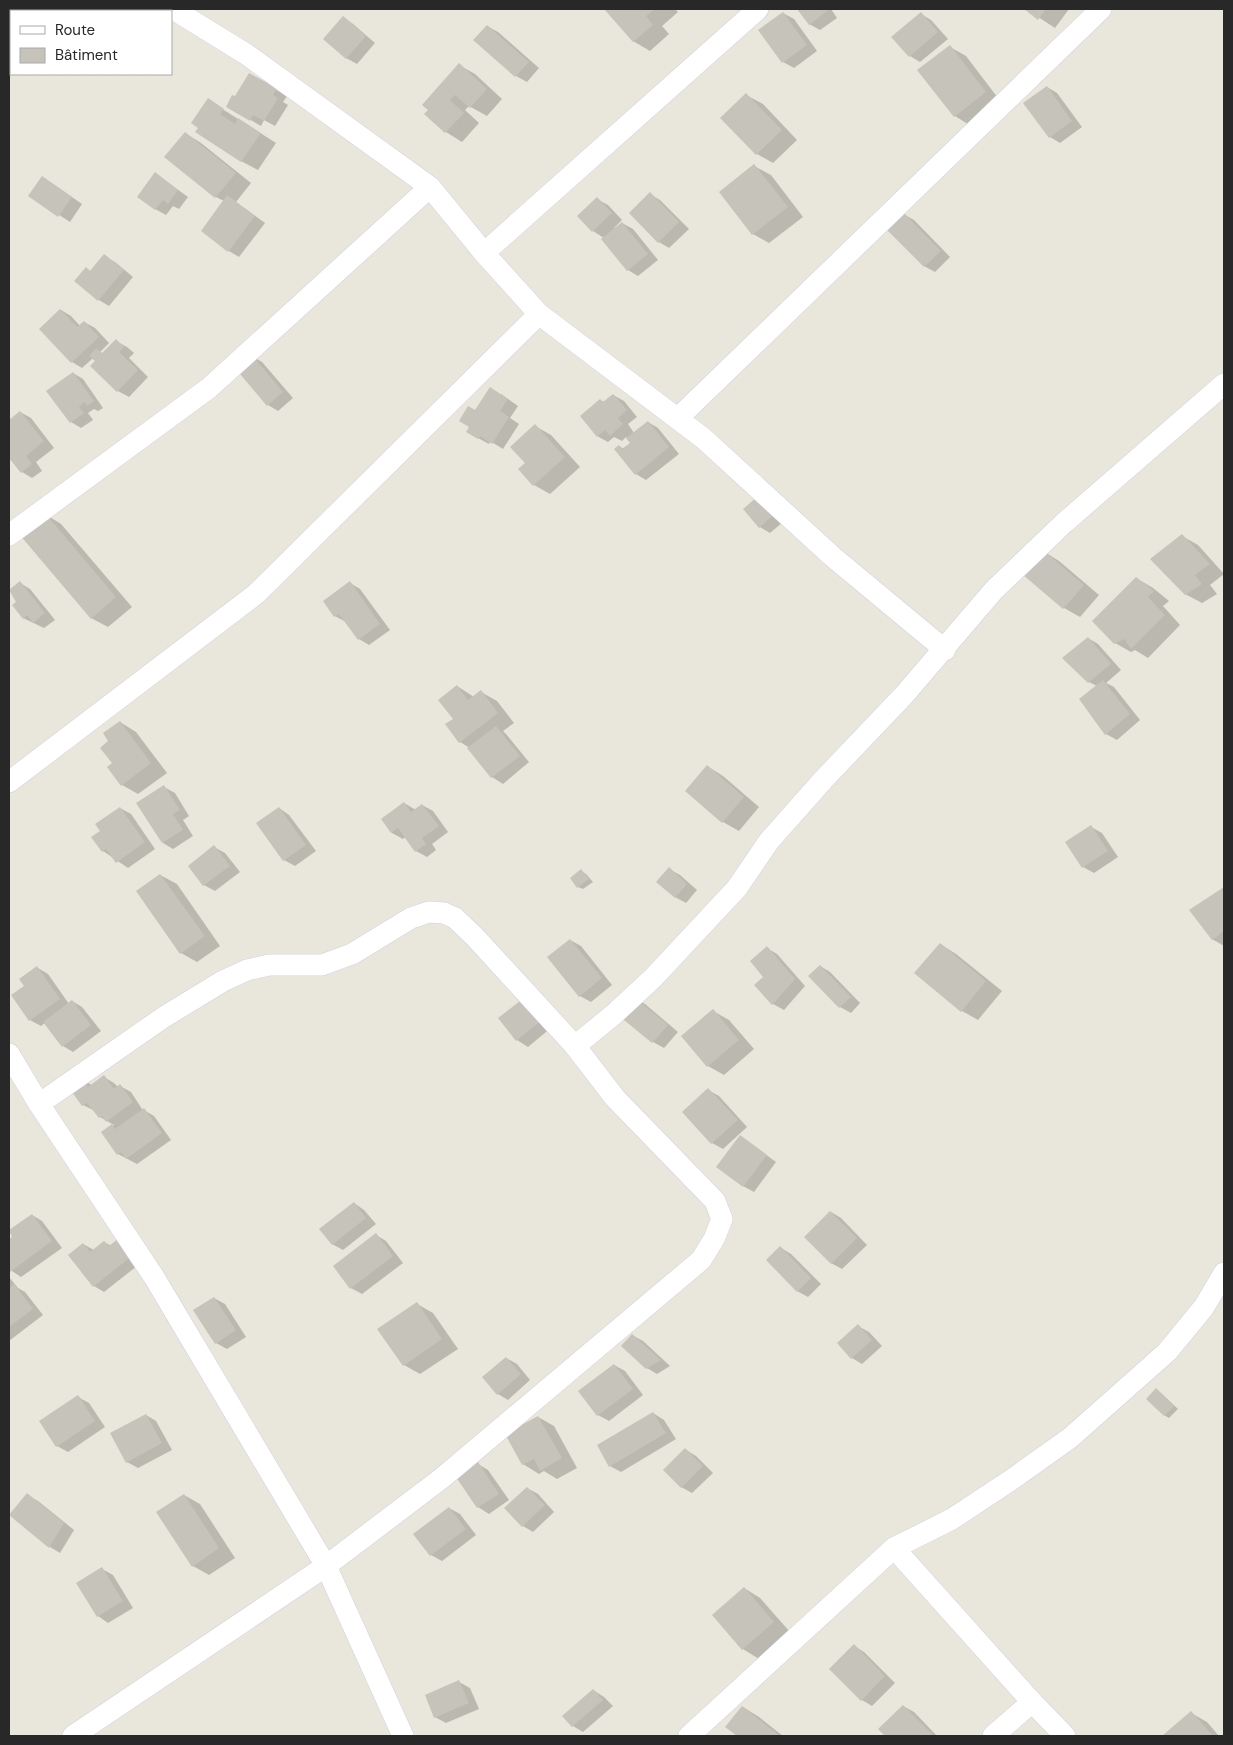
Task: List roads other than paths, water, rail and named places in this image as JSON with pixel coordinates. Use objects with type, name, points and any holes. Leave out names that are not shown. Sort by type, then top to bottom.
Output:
[{"type":"street","points":[[484,253],[758,9]]},
{"type":"street","points":[[678,418],[1101,9]]},
{"type":"street","points":[[182,11],[246,54],[430,187],[484,253],[539,314],[703,438],[833,557],[945,650]]},
{"type":"street","points":[[9,535],[209,388],[430,187]]},
{"type":"street","points":[[9,782],[256,594],[539,314]]},
{"type":"street","points":[[574,1046],[613,1015],[653,978],[731,895],[753,867],[769,842],[824,778],[945,650],[994,590],[1064,523],[1224,384]]},
{"type":"street","points":[[39,1104],[164,1017],[246,970],[269,965],[322,966],[352,954],[411,918],[429,912],[444,913],[455,918],[468,930],[574,1046],[615,1098],[715,1201],[722,1219],[714,1239],[701,1260],[442,1478],[326,1566],[73,1736]]},
{"type":"street","points":[[9,1054],[39,1104],[154,1277],[326,1566],[403,1736]]},
{"type":"street","points":[[689,1736],[894,1548],[952,1519],[1070,1438],[1167,1352],[1204,1307],[1224,1273]]},
{"type":"street","points":[[894,1548],[1032,1702],[1065,1736]]},
{"type":"street","points":[[993,1736],[1032,1702]]}]
